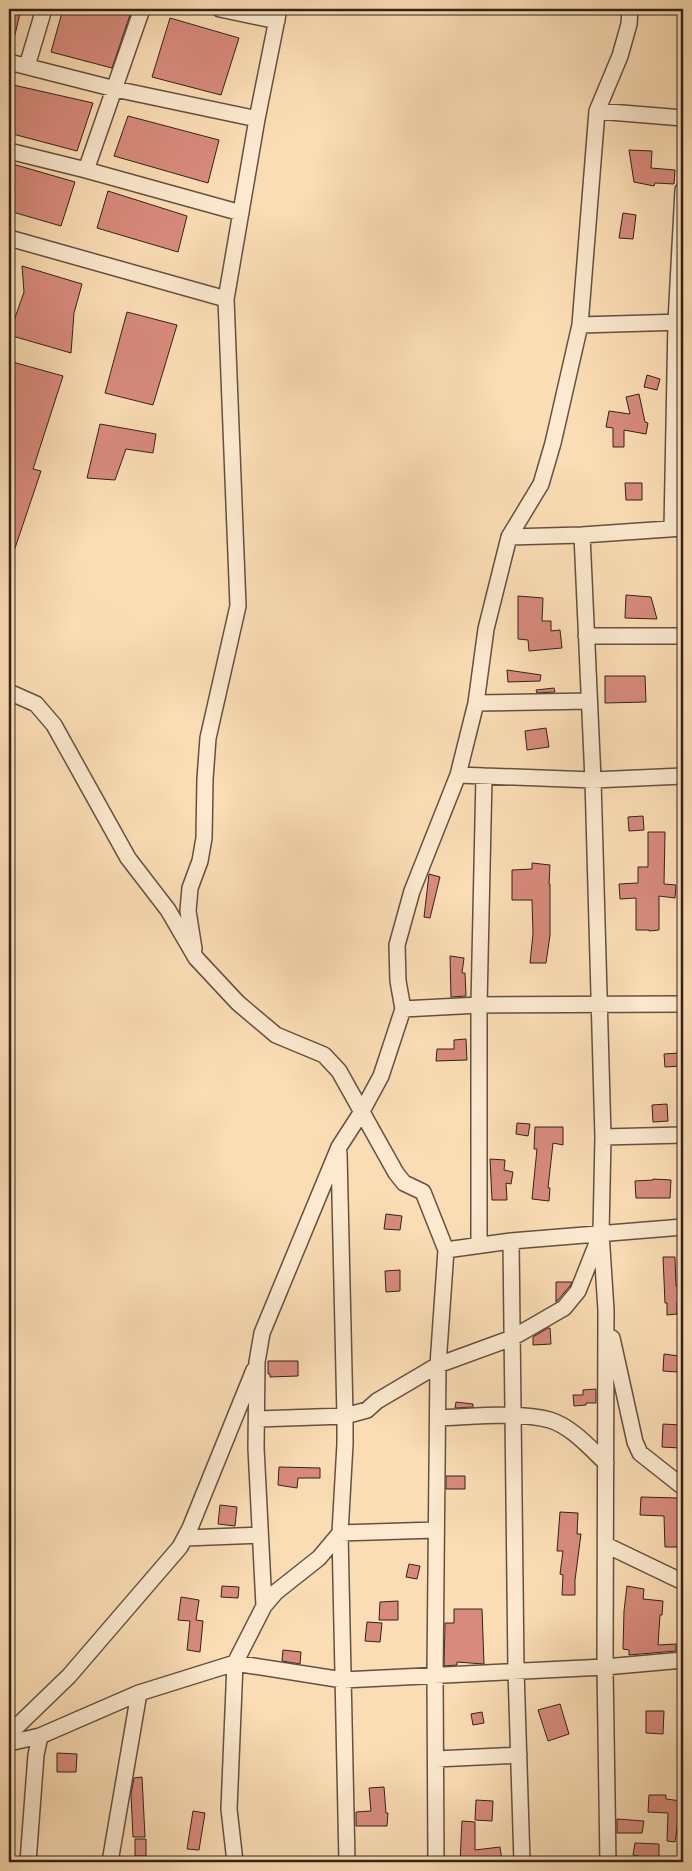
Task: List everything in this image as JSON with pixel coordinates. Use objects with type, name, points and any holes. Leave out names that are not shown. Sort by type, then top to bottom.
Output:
[{"type":"street","points":[[27,66],[44,9]]},
{"type":"street","points":[[86,170],[142,9]]},
{"type":"street","points":[[196,958],[188,911],[190,888],[200,861],[204,838],[204,780],[208,738],[238,606],[226,299],[257,118],[278,15],[220,9]]},
{"type":"street","points":[[264,1606],[257,1419],[257,1362],[262,1333],[339,1147],[361,1113],[381,1076],[403,1009],[398,981],[398,945],[412,891],[458,775],[476,703],[486,629],[509,536],[541,484],[554,443],[580,325],[597,111],[620,56],[629,24],[630,9]]},
{"type":"street","points":[[9,62],[115,89],[257,118]]},
{"type":"street","points":[[597,111],[683,118]]},
{"type":"street","points":[[9,151],[86,170],[241,213]]},
{"type":"street","points":[[509,536],[582,535],[678,529],[683,190]]},
{"type":"street","points":[[9,238],[226,299]]},
{"type":"street","points":[[580,325],[680,322]]},
{"type":"street","points":[[582,535],[593,780],[603,1137],[601,1233],[606,1310],[605,1667],[608,1862]]},
{"type":"street","points":[[586,636],[683,636]]},
{"type":"street","points":[[9,692],[36,704],[54,725],[128,858],[168,910],[196,958],[238,1002],[276,1035],[324,1055],[339,1071],[396,1173],[404,1183],[423,1192],[446,1250],[438,1364],[435,1675],[436,1862]]},
{"type":"street","points":[[476,703],[589,700]]},
{"type":"street","points":[[458,775],[593,780],[683,776]]},
{"type":"street","points":[[479,1245],[479,1005],[484,776]]},
{"type":"street","points":[[403,1009],[479,1005],[683,1004]]},
{"type":"street","points":[[603,1137],[683,1135]]},
{"type":"street","points":[[339,1147],[346,1444],[340,1533],[347,1862]]},
{"type":"street","points":[[446,1250],[510,1241],[683,1227]]},
{"type":"street","points":[[257,1419],[345,1416],[367,1410],[377,1401],[438,1364],[512,1338],[564,1308],[578,1291],[601,1233]]},
{"type":"street","points":[[510,1241],[514,1416],[516,1670],[522,1862]]},
{"type":"street","points":[[606,1310],[635,1442],[640,1453],[683,1487]]},
{"type":"street","points":[[9,1734],[69,1676],[180,1547],[257,1362]]},
{"type":"street","points":[[438,1418],[514,1416],[551,1420],[569,1430],[606,1463]]},
{"type":"street","points":[[235,1862],[229,1809],[235,1663],[264,1606],[276,1592],[319,1558],[340,1533],[436,1530]]},
{"type":"street","points":[[185,1538],[260,1535]]},
{"type":"street","points":[[606,1545],[683,1582]]},
{"type":"street","points":[[9,1743],[40,1736],[139,1693],[235,1663],[343,1680],[605,1667],[683,1660]]},
{"type":"street","points":[[110,1862],[139,1693]]},
{"type":"street","points":[[28,1862],[36,1755],[40,1736]]},
{"type":"street","points":[[436,1759],[518,1755]]},
{"type":"building","points":[[9,9],[21,9],[13,43],[9,42]]},
{"type":"building","points":[[63,9],[132,9],[112,68],[51,52]]},
{"type":"building","points":[[170,18],[239,38],[221,95],[152,77]]},
{"type":"building","points":[[9,84],[93,103],[77,151],[9,133]]},
{"type":"building","points":[[128,116],[219,140],[208,183],[114,156]]},
{"type":"building","points":[[629,150],[652,151],[651,168],[675,170],[674,184],[655,183],[654,186],[634,182]]},
{"type":"building","points":[[9,163],[75,182],[61,226],[9,211]]},
{"type":"building","points":[[108,191],[187,216],[178,252],[97,228]]},
{"type":"building","points":[[623,213],[636,215],[633,239],[619,238]]},
{"type":"building","points":[[22,266],[82,284],[74,313],[71,353],[9,335],[24,292]]},
{"type":"building","points":[[127,312],[177,325],[153,405],[105,393]]},
{"type":"building","points":[[9,361],[63,376],[33,469],[41,471],[11,560],[9,560]]},
{"type":"building","points":[[647,375],[660,379],[657,390],[644,387]]},
{"type":"building","points":[[639,394],[645,422],[648,423],[646,434],[624,430],[624,447],[613,447],[613,428],[606,427],[609,411],[630,414],[626,397]]},
{"type":"building","points":[[100,424],[156,434],[153,453],[126,449],[115,480],[87,478]]},
{"type":"building","points":[[625,483],[642,483],[642,500],[626,500]]},
{"type":"building","points":[[626,595],[651,597],[657,619],[625,618]]},
{"type":"building","points":[[518,596],[543,598],[542,621],[551,621],[551,631],[560,630],[562,648],[529,651],[528,640],[518,639]]},
{"type":"building","points":[[507,670],[541,675],[540,681],[508,682]]},
{"type":"building","points":[[605,676],[645,676],[646,702],[605,703]]},
{"type":"building","points":[[554,688],[555,692],[537,693],[536,690]]},
{"type":"building","points":[[546,728],[549,747],[527,750],[525,731]]},
{"type":"building","points":[[643,816],[644,830],[629,831],[628,817]]},
{"type":"building","points":[[648,832],[665,832],[664,884],[676,885],[675,898],[659,896],[659,930],[649,931],[636,930],[636,898],[620,899],[619,884],[638,883],[638,867],[648,867]]},
{"type":"building","points":[[532,863],[550,865],[550,935],[546,963],[530,963],[533,934],[532,900],[512,900],[512,870],[532,869]]},
{"type":"building","points":[[429,874],[440,877],[430,918],[424,917]]},
{"type":"building","points":[[450,956],[464,958],[462,973],[465,973],[466,996],[451,997]]},
{"type":"building","points":[[466,1039],[467,1060],[436,1061],[437,1049],[454,1049],[454,1040]]},
{"type":"building","points":[[679,1053],[680,1066],[665,1067],[664,1054]]},
{"type":"building","points":[[667,1104],[668,1121],[653,1122],[652,1105]]},
{"type":"building","points":[[517,1123],[530,1124],[528,1136],[516,1134]]},
{"type":"building","points":[[535,1127],[563,1127],[563,1145],[553,1143],[548,1188],[550,1188],[549,1201],[532,1199],[537,1149],[534,1149]]},
{"type":"building","points":[[490,1159],[505,1160],[504,1170],[513,1172],[511,1184],[506,1183],[507,1200],[492,1200]]},
{"type":"building","points":[[671,1180],[670,1198],[636,1198],[635,1181]]},
{"type":"building","points":[[386,1214],[402,1216],[400,1230],[384,1229]]},
{"type":"building","points":[[663,1257],[675,1257],[676,1286],[681,1286],[682,1302],[677,1302],[677,1314],[667,1315]]},
{"type":"building","points":[[400,1270],[400,1291],[386,1292],[385,1271]]},
{"type":"building","points":[[556,1282],[572,1282],[556,1302]]},
{"type":"building","points":[[550,1328],[551,1344],[533,1345],[533,1337]]},
{"type":"building","points":[[664,1354],[679,1356],[677,1372],[663,1371]]},
{"type":"building","points":[[268,1361],[298,1361],[298,1376],[270,1377],[270,1374],[268,1374]]},
{"type":"building","points":[[596,1389],[596,1403],[574,1406],[573,1395],[583,1395],[583,1390]]},
{"type":"building","points":[[456,1402],[473,1404],[473,1407],[455,1408]]},
{"type":"building","points":[[663,1424],[681,1425],[680,1448],[662,1447]]},
{"type":"building","points":[[279,1467],[320,1468],[320,1478],[298,1478],[297,1488],[278,1485]]},
{"type":"building","points":[[446,1476],[465,1476],[465,1489],[446,1489]]},
{"type":"building","points":[[641,1497],[679,1498],[681,1547],[665,1547],[664,1516],[640,1515]]},
{"type":"building","points":[[220,1505],[237,1507],[235,1526],[218,1524]]},
{"type":"building","points":[[560,1512],[578,1513],[577,1534],[581,1534],[575,1595],[562,1595],[563,1575],[560,1574],[563,1551],[557,1551]]},
{"type":"building","points":[[409,1564],[420,1566],[417,1579],[406,1577]]},
{"type":"building","points":[[222,1586],[239,1587],[238,1598],[221,1597]]},
{"type":"building","points":[[627,1586],[644,1589],[643,1599],[663,1601],[658,1645],[676,1644],[676,1651],[629,1655],[629,1650],[623,1649]]},
{"type":"building","points":[[181,1597],[199,1600],[196,1620],[203,1621],[200,1652],[187,1650],[190,1621],[178,1620]]},
{"type":"building","points":[[398,1601],[398,1620],[379,1620],[380,1602]]},
{"type":"building","points":[[454,1609],[482,1609],[484,1664],[457,1662],[457,1665],[444,1666],[445,1623],[454,1623]]},
{"type":"building","points":[[367,1622],[382,1623],[380,1642],[365,1641]]},
{"type":"building","points":[[283,1650],[301,1652],[300,1664],[282,1661]]},
{"type":"building","points":[[560,1704],[569,1734],[548,1741],[538,1710]]},
{"type":"building","points":[[646,1711],[664,1711],[663,1734],[646,1733]]},
{"type":"building","points":[[482,1712],[484,1723],[473,1725],[471,1714]]},
{"type":"building","points":[[57,1753],[77,1754],[76,1772],[57,1772]]},
{"type":"building","points":[[142,1777],[145,1837],[133,1837],[131,1794],[134,1778]]},
{"type":"building","points":[[384,1787],[386,1813],[388,1813],[387,1826],[356,1826],[356,1812],[371,1811],[369,1788]]},
{"type":"building","points":[[649,1795],[666,1795],[666,1799],[681,1801],[675,1842],[667,1841],[668,1813],[648,1812]]},
{"type":"building","points":[[476,1800],[493,1801],[492,1821],[475,1820]]},
{"type":"building","points":[[193,1811],[205,1813],[199,1850],[187,1849]]},
{"type":"building","points":[[617,1819],[644,1821],[642,1833],[617,1833]]},
{"type":"building","points":[[462,1821],[475,1822],[475,1850],[500,1847],[502,1861],[460,1862]]},
{"type":"building","points":[[135,1839],[146,1839],[146,1856],[135,1856]]},
{"type":"building","points":[[635,1843],[659,1844],[659,1860],[633,1855]]}]
